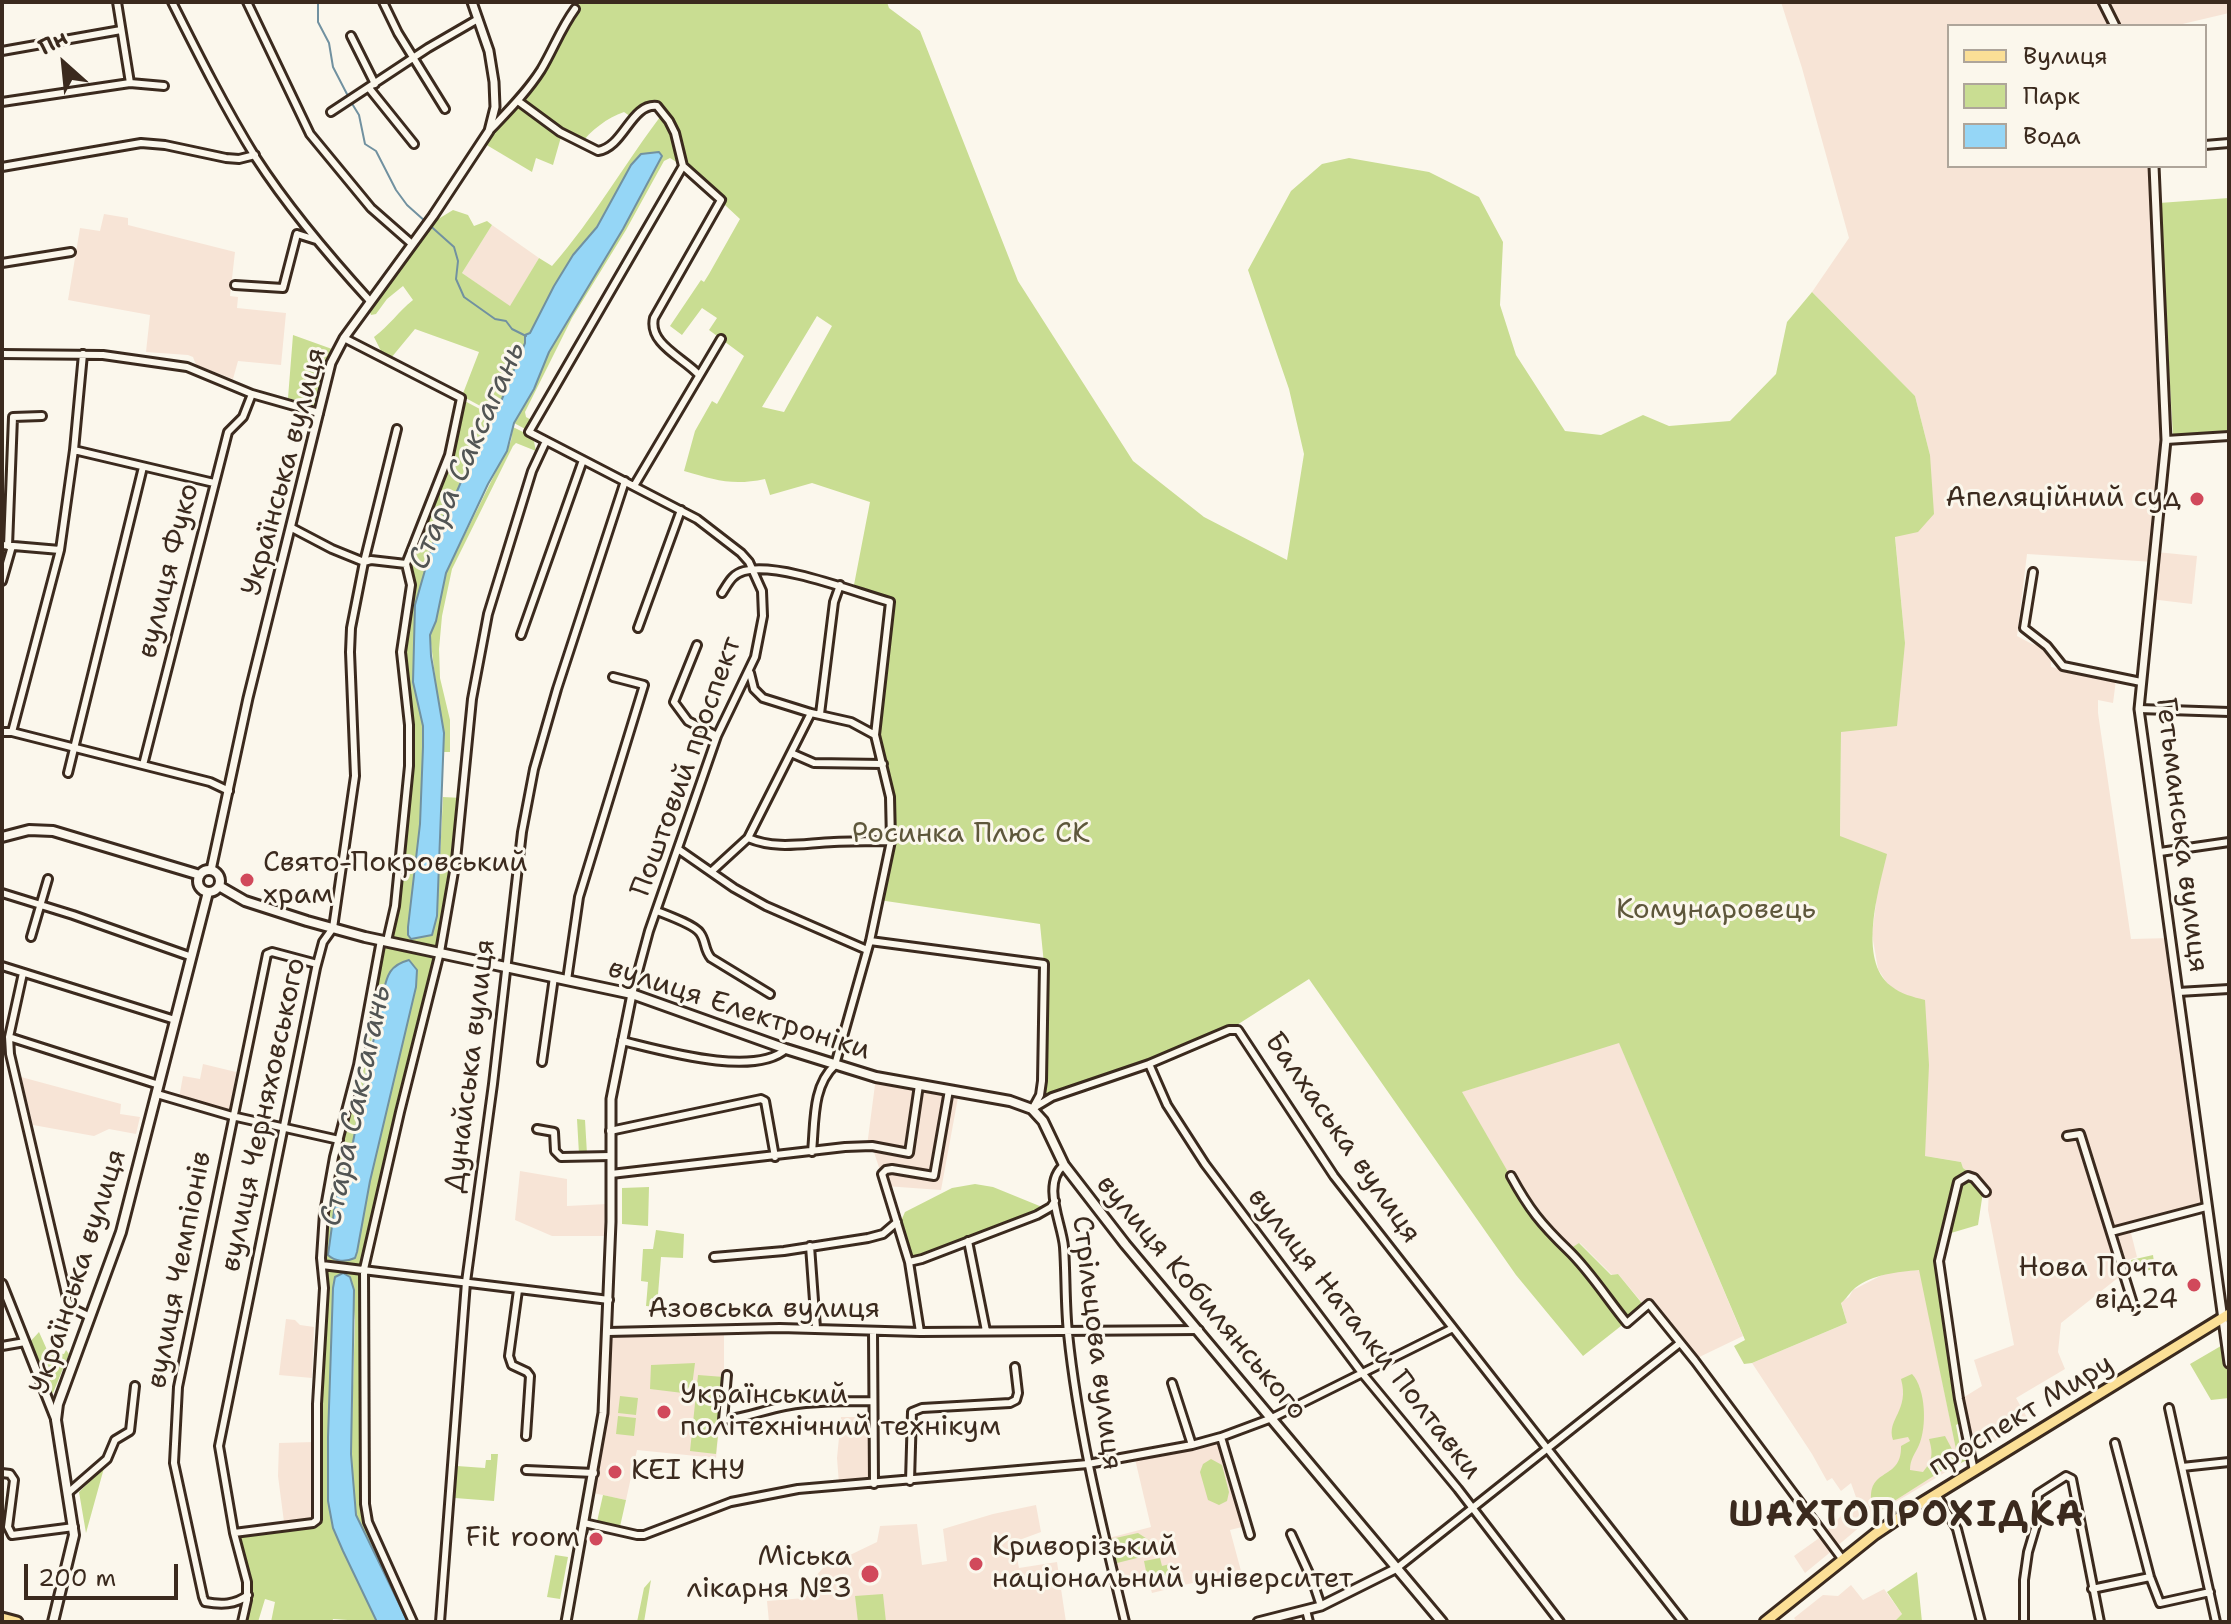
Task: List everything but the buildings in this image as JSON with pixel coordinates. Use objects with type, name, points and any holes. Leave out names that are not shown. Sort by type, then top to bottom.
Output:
[{"type":"main road","points":[[2,837],[22,831],[53,831],[200,875]]},
{"type":"main road","points":[[211,870],[219,876],[219,886],[208,892],[199,886],[200,875],[211,870]]},
{"type":"main road","name":"вулиця Електроніки","points":[[219,886],[245,901],[333,928],[632,994],[786,1049],[876,1077],[1010,1101],[1032,1109]]},
{"type":"main road","name":"Українська вулиця","points":[[53,1622],[71,1555],[74,1527],[56,1420],[62,1391],[121,1232],[208,892]]},
{"type":"main road","name":"вулиця Кобилянського","points":[[1032,1109],[1043,1121],[1064,1165],[1125,1244],[1442,1622]]},
{"type":"main road","name":"проспект Миру","points":[[1765,1622],[1897,1519],[2226,1317]]},
{"type":"main road","points":[[2,1618],[17,1622]]},
{"type":"street","points":[[117,2],[130,83]]},
{"type":"street","points":[[172,2],[255,155],[316,240],[370,301]]},
{"type":"street","points":[[247,2],[310,134],[371,208],[412,244]]},
{"type":"street","points":[[383,2],[398,33],[445,109]]},
{"type":"street","points":[[472,2],[489,51],[494,82],[495,107],[489,131]]},
{"type":"street","points":[[2103,2],[2114,24]]},
{"type":"street","name":"Українська вулиця","points":[[211,870],[248,698],[331,363],[344,338],[433,216],[489,131],[539,73],[575,9]]},
{"type":"street","points":[[331,112],[478,19]]},
{"type":"street","points":[[2,51],[121,30]]},
{"type":"street","points":[[351,36],[372,86],[414,144]]},
{"type":"street","points":[[2,102],[130,83],[164,86]]},
{"type":"street","points":[[518,101],[560,132],[598,151],[612,145],[643,109],[652,105],[657,106],[669,121],[683,166],[721,200],[652,326],[660,342],[699,375]]},
{"type":"street","points":[[2,167],[141,143],[226,158],[255,155]]},
{"type":"street","points":[[2207,145],[2229,143]]},
{"type":"street","name":"Поштовий проспект","points":[[566,1622],[594,1473],[605,1392],[611,1099],[622,1041],[638,966],[717,736],[755,657],[764,603],[754,570],[732,544],[681,510],[529,432],[683,166]]},
{"type":"street","name":"Гетьманська вулиця","points":[[2154,168],[2166,440],[2139,709],[2206,1207],[2226,1317],[2229,1363]]},
{"type":"street","points":[[235,285],[283,288],[297,234],[316,240]]},
{"type":"street","points":[[2,263],[71,252]]},
{"type":"street","points":[[234,1533],[317,1520],[317,1404],[324,1288],[324,1213],[384,940],[395,906],[409,766],[409,725],[401,652],[411,585],[406,564],[449,455],[461,398],[344,338]]},
{"type":"street","points":[[634,486],[721,339]]},
{"type":"street","points":[[2,354],[83,354],[187,367],[252,394],[319,413]]},
{"type":"street","points":[[12,732],[60,550],[83,354]]},
{"type":"street","name":"вулиця Фуко","points":[[143,765],[228,432],[243,417],[252,394]]},
{"type":"street","points":[[2,581],[7,546],[13,417],[42,416]]},
{"type":"street","points":[[2,427],[13,427]]},
{"type":"street","name":"вулиця Черняховського","points":[[242,1622],[248,1595],[219,1446],[317,964],[323,942],[333,928],[355,776],[351,628],[397,429]]},
{"type":"street","points":[[2166,440],[2229,436]]},
{"type":"street","points":[[413,1622],[372,1534],[365,1504],[364,1269],[456,860],[478,656],[516,520],[546,441]]},
{"type":"street","points":[[74,450],[214,483]]},
{"type":"street","points":[[521,635],[583,460]]},
{"type":"street","points":[[68,773],[143,467]]},
{"type":"street","name":"Дунайська вулиця","points":[[440,1622],[466,1282],[522,832],[534,769],[589,586],[625,481]]},
{"type":"street","points":[[638,628],[681,510]]},
{"type":"street","points":[[292,528],[364,562],[406,564]]},
{"type":"street","points":[[7,546],[60,550]]},
{"type":"street","points":[[722,593],[734,576],[754,570],[776,571],[840,585],[890,602],[875,735],[891,810],[891,841],[870,941],[835,1065],[821,1085],[812,1152]]},
{"type":"street","points":[[2033,572],[2024,628],[2047,646],[2063,666],[2141,682]]},
{"type":"street","points":[[820,714],[834,602],[840,585]]},
{"type":"street","points":[[697,645],[674,702],[684,719],[717,736]]},
{"type":"street","points":[[749,671],[754,689],[763,698],[851,722],[875,735]]},
{"type":"street","points":[[567,980],[579,897],[644,685],[613,677]]},
{"type":"street","points":[[2139,709],[2229,712]]},
{"type":"street","points":[[712,871],[748,838],[811,713]]},
{"type":"street","points":[[2,732],[210,782],[229,791]]},
{"type":"street","points":[[791,753],[814,763],[883,764]]},
{"type":"street","points":[[748,838],[787,846],[891,841]]},
{"type":"street","points":[[2160,852],[2229,842]]},
{"type":"street","points":[[678,849],[766,906],[867,950]]},
{"type":"street","points":[[31,937],[48,879]]},
{"type":"street","points":[[2,893],[192,957]]},
{"type":"street","points":[[657,911],[696,929],[711,958],[770,994]]},
{"type":"street","points":[[870,941],[1044,964],[1042,1081],[1040,1095],[1032,1109]]},
{"type":"street","name":"вулиця Чемпіонів","points":[[248,1595],[230,1603],[205,1602],[173,1455],[178,1387],[267,954],[272,952],[317,964]]},
{"type":"street","points":[[2,966],[175,1020]]},
{"type":"street","points":[[23,973],[9,1037],[10,1054],[68,1302],[72,1308],[90,1317]]},
{"type":"street","points":[[542,1062],[554,977]]},
{"type":"street","points":[[2178,992],[2229,989]]},
{"type":"street","name":"Балхаська вулиця","points":[[1032,1109],[1052,1097],[1149,1064],[1229,1030],[1238,1030],[1334,1176],[1683,1622]]},
{"type":"street","points":[[9,1037],[232,1116],[339,1140]]},
{"type":"street","points":[[622,1041],[677,1056],[715,1060],[762,1059],[783,1053],[786,1049]]},
{"type":"street","name":"вулиця Наталки Полтавки","points":[[1149,1064],[1167,1105],[1197,1152],[1362,1373],[1458,1489],[1560,1622]]},
{"type":"street","points":[[611,1174],[867,1146],[909,1153],[919,1085]]},
{"type":"street","name":"Азовська вулиця","points":[[920,1332],[909,1262],[882,1174],[892,1169],[934,1176],[949,1090]]},
{"type":"street","points":[[610,1131],[761,1099],[768,1110],[775,1157]]},
{"type":"street","points":[[537,1129],[554,1132],[555,1151],[561,1157],[611,1156]]},
{"type":"street","points":[[2067,1136],[2080,1134],[2135,1310]]},
{"type":"street","name":"Стрільцова вулиця","points":[[1064,1165],[1054,1180],[1064,1242],[1068,1332],[1088,1464],[1125,1622]]},
{"type":"street","points":[[1511,1176],[1533,1215],[1549,1234],[1569,1250],[1627,1323],[1649,1304],[1843,1560]]},
{"type":"street","points":[[1974,1471],[1959,1399],[1939,1261],[1958,1182],[1968,1176],[1974,1178],[1986,1192]]},
{"type":"street","points":[[909,1262],[1037,1215],[1051,1207],[1055,1200]]},
{"type":"street","points":[[2111,1232],[2206,1207]]},
{"type":"street","points":[[714,1257],[883,1234],[897,1222]]},
{"type":"street","points":[[968,1241],[986,1331]]},
{"type":"street","points":[[810,1246],[816,1328]]},
{"type":"street","points":[[322,1265],[609,1300]]},
{"type":"street","points":[[2,1284],[56,1420]]},
{"type":"street","points":[[518,1290],[509,1356],[512,1365],[530,1376],[526,1436]]},
{"type":"street","name":"Азовська вулиця","points":[[608,1332],[816,1328],[920,1332],[1199,1330]]},
{"type":"street","points":[[584,1523],[644,1535],[751,1497],[798,1489],[1088,1464],[1192,1445],[1272,1418],[1453,1328]]},
{"type":"street","points":[[873,1331],[874,1484]]},
{"type":"street","points":[[2,1346],[25,1342]]},
{"type":"street","points":[[1258,1622],[1321,1606],[1397,1568],[1680,1343]]},
{"type":"street","points":[[910,1481],[912,1412],[922,1408],[1010,1403],[1016,1400],[1018,1393],[1015,1367]]},
{"type":"street","points":[[727,1375],[723,1420],[824,1401],[873,1401]]},
{"type":"street","points":[[1172,1383],[1192,1445]]},
{"type":"street","points":[[69,1492],[108,1457],[115,1440],[130,1431],[135,1386]]},
{"type":"street","points":[[2169,1408],[2216,1622]]},
{"type":"street","points":[[1221,1437],[1250,1535]]},
{"type":"street","points":[[2115,1443],[2150,1577],[2160,1603],[2210,1592]]},
{"type":"street","points":[[2182,1467],[2229,1462]]},
{"type":"street","points":[[526,1470],[594,1473]]},
{"type":"street","points":[[2,1473],[10,1474],[14,1480],[8,1527],[12,1535],[74,1527]]},
{"type":"street","points":[[2024,1622],[2024,1580],[2036,1525],[2038,1494],[2066,1476],[2072,1479],[2100,1622]]},
{"type":"street","points":[[1936,1494],[1957,1529],[1981,1622]]},
{"type":"street","points":[[1291,1534],[1321,1606]]},
{"type":"street","points":[[2092,1589],[2150,1577]]},
{"type":"street","points":[[1306,1610],[1309,1622]]},
{"type":"shaded area","points":[[1781,2],[2229,2],[2229,13],[2182,24],[1947,24],[1947,168],[2154,168],[2166,440],[2156,552],[2197,556],[2192,604],[2150,599],[2154,562],[2027,554],[2017,636],[2045,647],[2051,655],[2051,667],[2116,680],[2113,703],[2098,700],[2098,713],[2131,939],[2171,938],[2205,1203],[2129,1225],[2137,1257],[2116,1264],[2119,1277],[2061,1323],[2058,1352],[2065,1369],[2016,1398],[2029,1421],[1973,1454],[1961,1399],[1982,1386],[1974,1360],[2014,1345],[1988,1210],[1989,1187],[1963,1168],[1961,1162],[1925,1156],[1903,994],[1888,985],[1878,969],[1872,934],[1876,903],[1840,837],[1841,732],[1905,643],[1895,536],[1930,455],[1915,396],[1812,292],[1849,238]]},
{"type":"shaded area","points":[[104,214],[128,218],[128,225],[235,252],[230,296],[238,297],[237,308],[286,313],[281,365],[238,361],[233,379],[196,365],[193,357],[188,355],[146,352],[150,315],[68,300],[80,228],[100,231]]},
{"type":"shaded area","points":[[492,225],[539,258],[510,307],[462,273]]},
{"type":"shaded area","points":[[1619,1042],[1743,1336],[1691,1361],[1618,1274],[1612,1275],[1580,1243],[1569,1250],[1533,1215],[1461,1092]]},
{"type":"shaded area","points":[[203,1064],[236,1072],[230,1112],[179,1098],[183,1076],[200,1079]]},
{"type":"shaded area","points":[[21,1077],[121,1104],[120,1114],[140,1117],[136,1134],[109,1129],[94,1136],[33,1125]]},
{"type":"shaded area","points":[[876,1077],[959,1092],[941,1190],[885,1186],[872,1146],[867,1146]]},
{"type":"shaded area","points":[[520,1171],[567,1179],[567,1206],[607,1204],[606,1236],[552,1236],[515,1220]]},
{"type":"shaded area","points":[[1920,1270],[1959,1464],[1874,1515],[1836,1547],[1825,1532],[1857,1500],[1851,1483],[1841,1491],[1832,1478],[1827,1481],[1752,1363],[1847,1323],[1841,1302],[1853,1290],[1888,1272]]},
{"type":"shaded area","points":[[286,1319],[314,1327],[312,1378],[279,1375]]},
{"type":"shaded area","name":"Український політехнічний технікум","points":[[724,1329],[724,1378],[716,1458],[637,1450],[626,1500],[593,1493],[609,1389],[611,1331]]},
{"type":"shaded area","points":[[841,1417],[859,1417],[860,1423],[869,1423],[870,1482],[839,1484],[837,1458]]},
{"type":"shaded area","points":[[1220,1441],[1246,1526],[1230,1530],[1241,1571],[1152,1593],[1149,1583],[1117,1589],[1105,1539],[1151,1527],[1135,1459]]},
{"type":"shaded area","points":[[314,1442],[313,1519],[284,1522],[278,1476],[279,1443]]},
{"type":"shaded area","points":[[1036,1505],[1041,1532],[1014,1542],[1019,1568],[1057,1562],[1066,1622],[769,1622],[767,1601],[805,1598],[816,1586],[813,1579],[823,1568],[877,1542],[880,1526],[917,1524],[922,1565],[947,1561],[943,1529]]},
{"type":"shaded area","points":[[1822,1536],[1833,1550],[1805,1573],[1794,1556]]},
{"type":"shaded area","points":[[1851,1585],[1863,1600],[1884,1589],[1902,1614],[1894,1622],[1797,1622],[1794,1618],[1823,1595],[1838,1596]]},
{"type":"green space","points":[[574,2],[887,2],[889,8],[920,31],[1018,281],[1133,461],[1204,517],[1287,560],[1304,454],[1289,389],[1248,270],[1291,191],[1322,164],[1349,158],[1429,172],[1479,197],[1503,242],[1500,305],[1516,355],[1565,431],[1601,435],[1643,415],[1669,426],[1730,421],[1776,374],[1787,322],[1812,292],[1915,396],[1930,455],[1934,514],[1918,532],[1895,537],[1905,643],[1897,726],[1841,732],[1840,836],[1887,854],[1873,923],[1875,959],[1881,974],[1891,986],[1925,1000],[1929,1065],[1925,1156],[1961,1162],[1963,1168],[1974,1176],[1956,1182],[1937,1261],[1960,1423],[1956,1425],[1962,1457],[1967,1460],[1959,1464],[1919,1270],[1886,1274],[1862,1283],[1841,1303],[1847,1323],[1744,1364],[1734,1346],[1745,1340],[1619,1043],[1462,1092],[1519,1191],[1568,1250],[1579,1243],[1611,1275],[1618,1274],[1645,1307],[1583,1356],[1516,1275],[1309,979],[1229,1030],[1149,1064],[1052,1097],[1032,1109],[1040,1095],[1044,964],[1040,924],[879,900],[889,856],[891,810],[875,735],[890,603],[853,590],[870,502],[812,483],[770,495],[765,479],[733,482],[684,471],[695,431],[712,401],[717,404],[744,356],[709,330],[717,318],[702,308],[682,335],[670,326],[701,280],[704,282],[740,219],[683,166],[670,158],[664,161],[572,318],[525,412],[526,417],[533,421],[527,430],[514,423],[534,389],[549,352],[662,157],[631,165],[597,226],[554,286],[530,334],[525,335],[525,343],[495,414],[462,396],[479,352],[415,329],[391,358],[381,351],[374,337],[413,300],[403,286],[387,299],[376,314],[371,315],[369,309],[435,221],[453,210],[468,215],[474,226],[487,221],[492,225],[462,273],[510,306],[539,258],[552,266],[567,248],[663,113],[652,105],[634,119],[624,112],[600,125],[580,145],[561,137],[553,165],[536,158],[532,172],[485,144],[544,71],[563,40],[574,12]],"holes":[[[817,316],[832,326],[784,412],[762,407]]]},
{"type":"green space","points":[[2229,198],[2229,433],[2173,436],[2159,203]]},
{"type":"green space","points":[[293,335],[332,349],[323,370],[315,406],[288,398]]},
{"type":"green space","points":[[461,399],[493,416],[487,422],[451,505],[438,525],[415,605],[413,682],[423,726],[423,747],[420,824],[408,927],[432,935],[437,916],[443,797],[462,798],[440,952],[364,1269],[368,1523],[413,1622],[408,1622],[356,1515],[351,1454],[355,1320],[351,1280],[333,1288],[328,1437],[343,1551],[377,1622],[333,1619],[332,1622],[271,1622],[275,1602],[265,1599],[258,1622],[244,1622],[250,1601],[236,1534],[315,1522],[324,1213],[379,947],[387,941],[395,906],[405,816],[409,726],[401,652],[411,585],[406,571],[449,455]],"holes":[[[388,974],[370,1181],[357,1252],[348,1261],[329,1255],[336,1197],[353,1142],[374,1026]]]},
{"type":"green space","points":[[513,427],[533,437],[536,451],[516,443],[513,446],[452,569],[442,616],[440,678],[450,720],[450,752],[444,752],[430,635],[446,573],[511,441]]},
{"type":"green space","points":[[577,1119],[585,1120],[587,1154],[579,1154]]},
{"type":"green space","points":[[1964,1179],[1973,1180],[1983,1192],[1978,1225],[1951,1233],[1955,1198]]},
{"type":"green space","points":[[975,1184],[993,1187],[1047,1209],[915,1259],[909,1258],[901,1221],[905,1212],[952,1188]]},
{"type":"green space","points":[[649,1187],[648,1226],[622,1224],[622,1188]]},
{"type":"green space","points":[[656,1230],[684,1234],[683,1258],[661,1257],[657,1307],[646,1306],[648,1282],[641,1281],[643,1249],[653,1249]]},
{"type":"green space","points":[[2153,1255],[2155,1269],[2134,1273],[2131,1260]]},
{"type":"green space","points":[[39,1332],[48,1352],[64,1354],[66,1350],[69,1354],[53,1393],[46,1390],[28,1344]]},
{"type":"green space","points":[[2226,1343],[2229,1398],[2211,1400],[2190,1364]]},
{"type":"green space","points":[[695,1363],[691,1394],[650,1389],[651,1365]]},
{"type":"green space","points":[[1912,1374],[1920,1389],[1924,1419],[1922,1437],[1910,1470],[1923,1472],[1931,1456],[1929,1439],[1945,1436],[1954,1453],[1954,1463],[1877,1512],[1873,1511],[1873,1486],[1896,1466],[1901,1446],[1910,1441],[1908,1437],[1893,1440],[1892,1433],[1903,1399],[1901,1379]]},
{"type":"green space","points":[[698,1375],[724,1377],[716,1454],[690,1451]]},
{"type":"green space","points":[[620,1396],[638,1398],[636,1415],[618,1413]]},
{"type":"green space","points":[[618,1416],[636,1418],[634,1436],[616,1434]]},
{"type":"green space","points":[[491,1454],[498,1454],[494,1501],[455,1498],[457,1466],[485,1468]]},
{"type":"green space","points":[[1211,1459],[1222,1465],[1229,1492],[1227,1501],[1219,1505],[1208,1500],[1200,1472],[1203,1464]]},
{"type":"green space","points":[[104,1468],[86,1533],[79,1492]]},
{"type":"green space","points":[[603,1495],[626,1500],[619,1531],[596,1526]]},
{"type":"green space","points":[[1138,1533],[1155,1544],[1157,1553],[1117,1563],[1111,1539]]},
{"type":"green space","points":[[555,1555],[568,1557],[560,1599],[547,1597]]},
{"type":"green space","points":[[1160,1558],[1162,1566],[1170,1564],[1173,1567],[1175,1575],[1148,1581],[1144,1561]]},
{"type":"green space","points":[[1917,1572],[1922,1622],[1894,1622],[1902,1614],[1887,1592]]},
{"type":"green space","points":[[651,1580],[644,1622],[637,1622],[644,1588]]},
{"type":"green space","points":[[883,1594],[886,1622],[858,1622],[855,1596]]},
{"type":"water","points":[[659,152],[662,156],[623,229],[549,352],[534,389],[514,423],[507,451],[446,573],[430,635],[444,733],[437,916],[432,935],[411,939],[408,927],[420,824],[423,747],[423,726],[413,682],[415,605],[438,525],[451,505],[487,422],[497,411],[525,343],[525,335],[530,333],[554,286],[573,255],[597,227],[631,165],[641,154]]},
{"type":"water","points":[[409,960],[417,970],[416,987],[370,1181],[357,1252],[355,1258],[337,1260],[328,1255],[336,1197],[353,1142],[384,987],[393,968]]},
{"type":"water","points":[[343,1273],[350,1277],[354,1290],[351,1454],[356,1515],[408,1622],[377,1622],[333,1528],[328,1501],[328,1437],[333,1288],[335,1277]]},
{"type":"waterway","points":[[318,2],[318,22],[329,43],[333,67],[349,98]]},
{"type":"waterway","name":"Стара Саксагань","points":[[351,102],[359,115],[365,144],[376,151],[396,190],[407,205],[454,247],[458,261],[456,279],[464,297],[526,336]]},
{"type":"place","name":"Апеляційний суд","points":[[2197,499]]},
{"type":"place","name":"Свято-Покровський храм","points":[[247,880]]},
{"type":"place","name":"Нова Почта від.24","points":[[2194,1285]]},
{"type":"place","name":"Український політехнічний технікум","points":[[664,1412]]},
{"type":"place","name":"КЕІ КНУ","points":[[615,1472]]},
{"type":"place","name":"Fit room","points":[[596,1539]]},
{"type":"place","name":"Криворізький національний університет","points":[[976,1564]]},
{"type":"place","name":"Міська лікарня №3","points":[[870,1574]]},
{"type":"district","name":"ШАХТОПРОХІДКА","points":[[1907,1517]]},
{"type":"park label","name":"Росинка Плюс СК","points":[[971,835]]},
{"type":"park label","name":"Комунаровець","points":[[1716,911]]}]
